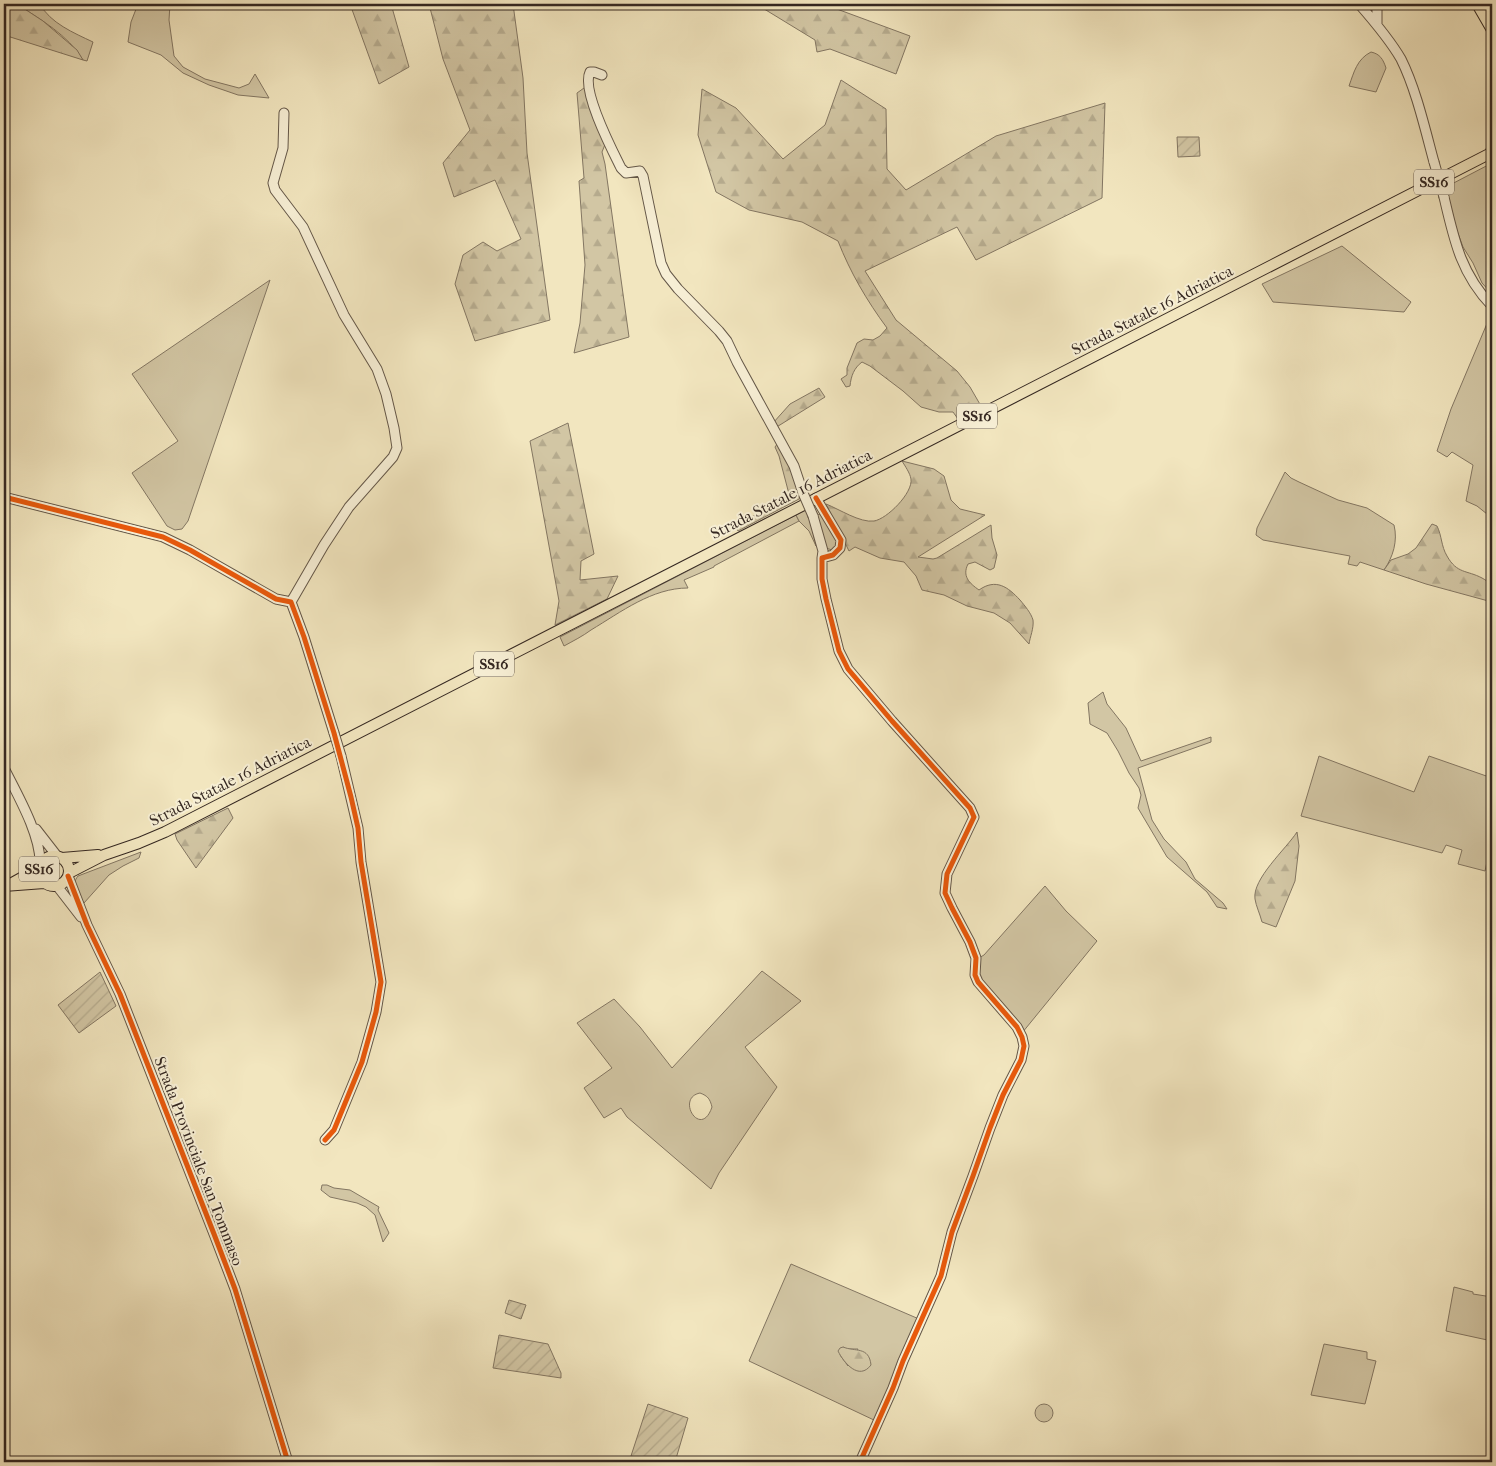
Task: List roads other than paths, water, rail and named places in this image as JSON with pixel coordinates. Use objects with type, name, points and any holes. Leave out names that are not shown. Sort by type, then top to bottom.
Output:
[{"type":"main road","points":[[1477,4],[1492,30]]},
{"type":"main road","name":"Strada Statale 16 Adriatica","points":[[69,875],[104,855],[165,832],[1492,152]]},
{"type":"main road","name":"Strada Statale 16 Adriatica","points":[[60,857],[104,855]]},
{"type":"main road","name":"SS16","points":[[6,885],[40,866],[46,858],[60,857],[68,865],[69,875],[64,882],[57,886],[49,886],[44,883],[40,876],[40,866]]},
{"type":"main road","name":"SS16","points":[[6,885],[44,883]]},
{"type":"street","points":[[1359,4],[1398,54],[1405,68],[1420,112],[1458,253],[1468,275],[1481,295],[1492,306]]},
{"type":"street","points":[[1376,26],[1378,4]]},
{"type":"street","points":[[602,75],[590,72],[588,77],[593,106],[621,168],[626,173],[640,171],[643,176],[661,263],[666,274],[727,341],[794,466],[813,516],[822,551],[822,579],[826,601],[839,651],[848,669],[972,812],[974,817],[947,874],[945,893],[976,958],[975,975],[978,982],[1017,1027],[1024,1046],[1021,1060],[1003,1095],[952,1232],[941,1276],[860,1462]]},
{"type":"street","points":[[284,113],[283,148],[273,183],[274,190],[303,227],[344,315],[377,370],[386,394],[397,448],[393,457],[349,507],[291,602]]},
{"type":"street","points":[[1481,295],[1492,300]]},
{"type":"street","points":[[4,497],[163,537],[190,550],[276,599],[291,602]]},
{"type":"street","points":[[819,497],[841,540],[840,548],[833,555],[822,558]]},
{"type":"street","points":[[291,602],[334,733],[358,828],[362,870],[380,982],[376,1012],[362,1062],[334,1130],[325,1140]]},
{"type":"street","points":[[4,768],[30,823],[39,848],[40,866]]},
{"type":"street","points":[[30,823],[60,857]]},
{"type":"street","name":"Strada Provinciale San Tommaso","points":[[69,875],[87,925],[120,994],[214,1234],[243,1314],[288,1462]]},
{"type":"street","name":"Strada Provinciale San Tommaso","points":[[57,886],[87,925]]}]
